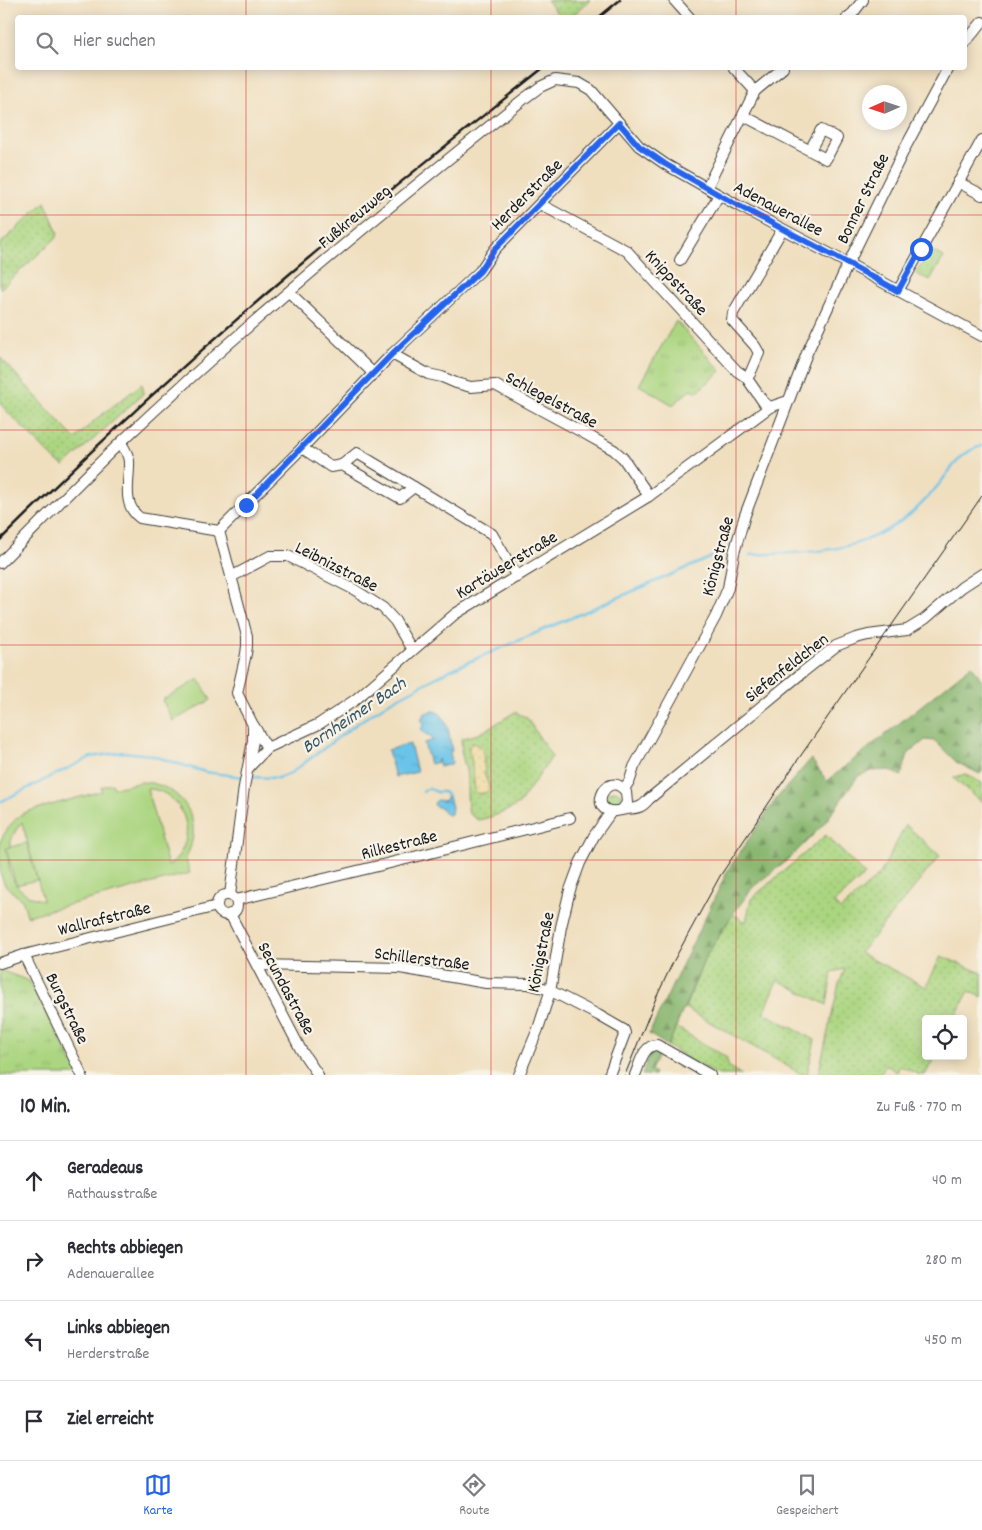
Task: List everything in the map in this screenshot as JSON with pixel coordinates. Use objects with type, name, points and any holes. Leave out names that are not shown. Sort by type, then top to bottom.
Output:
[{"type":"street","points":[[674,0],[687,15]]},
{"type":"street","points":[[850,15],[863,0]]},
{"type":"street","points":[[967,40],[982,22]]},
{"type":"street","points":[[736,70],[755,91]]},
{"type":"street","points":[[707,188],[755,91],[781,70]]},
{"type":"street","name":"Bonner Straße","points":[[788,401],[807,353],[848,264],[905,148],[947,70]]},
{"type":"street","name":"Fußkreuzweg","points":[[0,564],[121,443],[289,292],[430,173],[540,87],[555,80],[579,83],[591,90],[619,123]]},
{"type":"street","points":[[744,116],[810,150]]},
{"type":"street","name":"Adenauerallee","points":[[619,123],[639,146],[665,164],[782,230],[982,336]]},
{"type":"street","name":"Herderstraße","points":[[220,531],[392,354],[480,271],[495,249],[619,123]]},
{"type":"street","points":[[898,291],[982,140]]},
{"type":"street","points":[[958,182],[982,195]]},
{"type":"street","name":"Adenauerallee","points":[[680,260],[719,195]]},
{"type":"street","name":"Knippstraße","points":[[540,204],[627,251],[737,371],[746,377],[764,402],[770,407]]},
{"type":"street","points":[[746,377],[750,374],[759,353],[732,320],[733,313],[782,230]]},
{"type":"street","points":[[289,292],[373,373]]},
{"type":"street","name":"Schlegelstraße","points":[[392,354],[428,374],[456,383],[471,387],[495,385],[582,432],[614,450],[623,458],[649,496]]},
{"type":"street","name":"Kartäuserstraße","points":[[249,768],[267,748],[318,724],[355,700],[455,614],[649,496],[770,407],[788,401]]},
{"type":"street","name":"Königstraße","points":[[519,1075],[538,1029],[550,992],[568,897],[580,863],[594,836],[598,818],[608,810],[600,799],[602,792],[608,786],[620,787],[630,780],[634,767],[716,616],[728,588],[734,553],[744,515],[788,401]]},
{"type":"street","points":[[121,443],[129,461],[127,495],[130,507],[136,515],[140,518],[220,531],[247,636],[247,646],[237,693],[267,748]]},
{"type":"street","points":[[302,448],[330,467],[342,465],[357,454],[414,487],[492,534],[517,577]]},
{"type":"street","points":[[342,465],[400,498],[414,487]]},
{"type":"street","name":"Leibnizstraße","points":[[231,577],[270,556],[288,556],[355,590],[383,608],[395,620],[412,650]]},
{"type":"street","name":"Siefenfeldchen","points":[[622,810],[639,808],[644,805],[836,646],[868,635],[907,630],[925,619],[962,587],[982,574]]},
{"type":"street","points":[[233,898],[226,895],[220,897],[216,906],[222,914],[230,914],[237,907],[233,898],[245,784],[253,741],[253,725]]},
{"type":"street","points":[[608,810],[622,810],[628,803],[628,795],[620,787]]},
{"type":"street","points":[[628,799],[649,799]]},
{"type":"street","name":"Rilkestraße","points":[[233,898],[378,866],[570,818]]},
{"type":"street","name":"Wallrafstraße","points":[[0,963],[24,955],[216,906]]},
{"type":"street","name":"Secundastraße","points":[[230,914],[301,1050],[318,1075]]},
{"type":"street","name":"Burgstraße","points":[[24,955],[82,1075]]},
{"type":"street","name":"Schillerstraße","points":[[257,966],[400,968],[486,983],[528,984],[547,989],[598,1014],[624,1030],[625,1032],[609,1075]]},
{"type":"street","points":[[635,1075],[643,1054],[650,1046],[654,1045],[657,1045],[693,1071],[710,1075]]},
{"type":"green space","points":[[547,0],[590,0],[573,15],[559,15]]},
{"type":"green space","points":[[45,202],[58,233],[57,237],[0,289],[0,244]]},
{"type":"green space","points":[[930,250],[944,257],[930,280],[916,274]]},
{"type":"green space","points":[[676,321],[721,371],[697,392],[691,389],[673,405],[639,385]]},
{"type":"green space","points":[[0,357],[75,439],[96,419],[142,384],[144,393],[64,466],[56,461],[0,404]]},
{"type":"green space","points":[[972,665],[982,681],[982,772],[980,774],[956,762],[935,741],[925,740],[908,754],[901,776],[890,770],[871,771],[858,776],[824,824],[789,859],[753,887],[733,914],[705,958],[668,1046],[649,1034],[728,870],[776,799],[811,759],[827,781]]},
{"type":"green space","points":[[199,679],[211,700],[173,721],[162,700]]},
{"type":"green space","points":[[515,712],[527,718],[552,757],[519,804],[499,814],[478,820],[469,814],[467,775],[461,750],[461,739],[481,733]],"holes":[[[473,743],[480,746],[485,776],[489,785],[485,793],[478,794],[475,790],[471,756]]]},
{"type":"green space","points":[[965,774],[982,783],[982,802],[953,778]]},
{"type":"green space","points":[[142,782],[153,783],[172,791],[180,798],[186,806],[193,825],[193,838],[186,858],[190,873],[27,916],[23,901],[5,885],[0,873],[0,841],[10,825],[20,815],[29,811],[102,791],[101,787],[112,784],[114,788]],"holes":[[[147,789],[155,790],[171,798],[177,804],[185,820],[186,837],[184,846],[178,857],[168,866]],[[22,822],[43,900],[30,896],[20,889],[13,879],[9,868],[10,843]]]},
{"type":"green space","points":[[611,791],[617,791],[622,796],[620,805],[611,807],[606,802],[606,796]]},
{"type":"green space","points":[[906,825],[940,856],[860,953],[926,987],[941,956],[982,973],[982,997],[969,991],[956,1015],[922,1015],[922,1060],[933,1060],[925,1075],[920,1075],[900,1066],[897,1072],[886,1065],[880,1075],[818,1075],[839,984],[845,969],[832,972],[827,1005],[778,980],[764,1013],[815,1040],[807,1075],[803,1075],[685,1008],[705,958],[733,914],[746,922],[751,899],[826,835],[865,875],[834,903],[840,910],[880,874]]},
{"type":"green space","points":[[27,843],[37,880],[16,885],[6,848]]},
{"type":"green space","points":[[0,970],[29,981],[79,1075],[0,1075]]},
{"type":"green space","points":[[676,1027],[726,1057],[729,1067],[742,1075],[719,1075],[689,1060],[668,1046]]},
{"type":"green space","points":[[653,1049],[660,1052],[651,1070],[655,1073],[654,1075],[642,1075],[650,1052]]},
{"type":"sand","points":[[473,743],[480,746],[483,751],[485,776],[490,789],[485,793],[478,794],[475,790],[469,753],[469,746]]},
{"type":"water","points":[[431,711],[441,715],[449,732],[452,762],[440,767],[438,759],[438,762],[430,764],[424,743],[432,740],[431,736],[425,734],[421,729],[424,725],[421,720],[424,714]]},
{"type":"water","points":[[410,744],[417,772],[395,777],[388,750]]},
{"type":"water","points":[[449,796],[452,807],[451,814],[447,815],[441,808],[435,806],[434,803],[437,800],[444,801]]},
{"type":"waterway","points":[[750,555],[828,550],[847,546],[883,532],[917,508],[963,456],[982,446]]},
{"type":"waterway","name":"Bornheimer Bach","points":[[249,777],[278,778],[291,773],[359,722],[390,702],[450,670],[712,557]]},
{"type":"waterway","name":"Bornheimer Bach","points":[[0,802],[91,757],[123,752],[150,755],[205,772],[243,777]]},
{"type":"waterway","points":[[423,792],[430,789],[444,792],[448,796]]},
{"type":"tram line","points":[[625,1075],[656,998],[673,962],[720,876],[797,761],[982,496]]},
{"type":"railway","points":[[602,15],[620,0]]},
{"type":"railway","points":[[0,540],[208,344],[312,255],[541,70]]},
{"type":"route","points":[[246,505],[392,354],[480,271],[495,249],[619,123],[639,146],[665,164],[782,230],[898,291],[921,249]]}]
